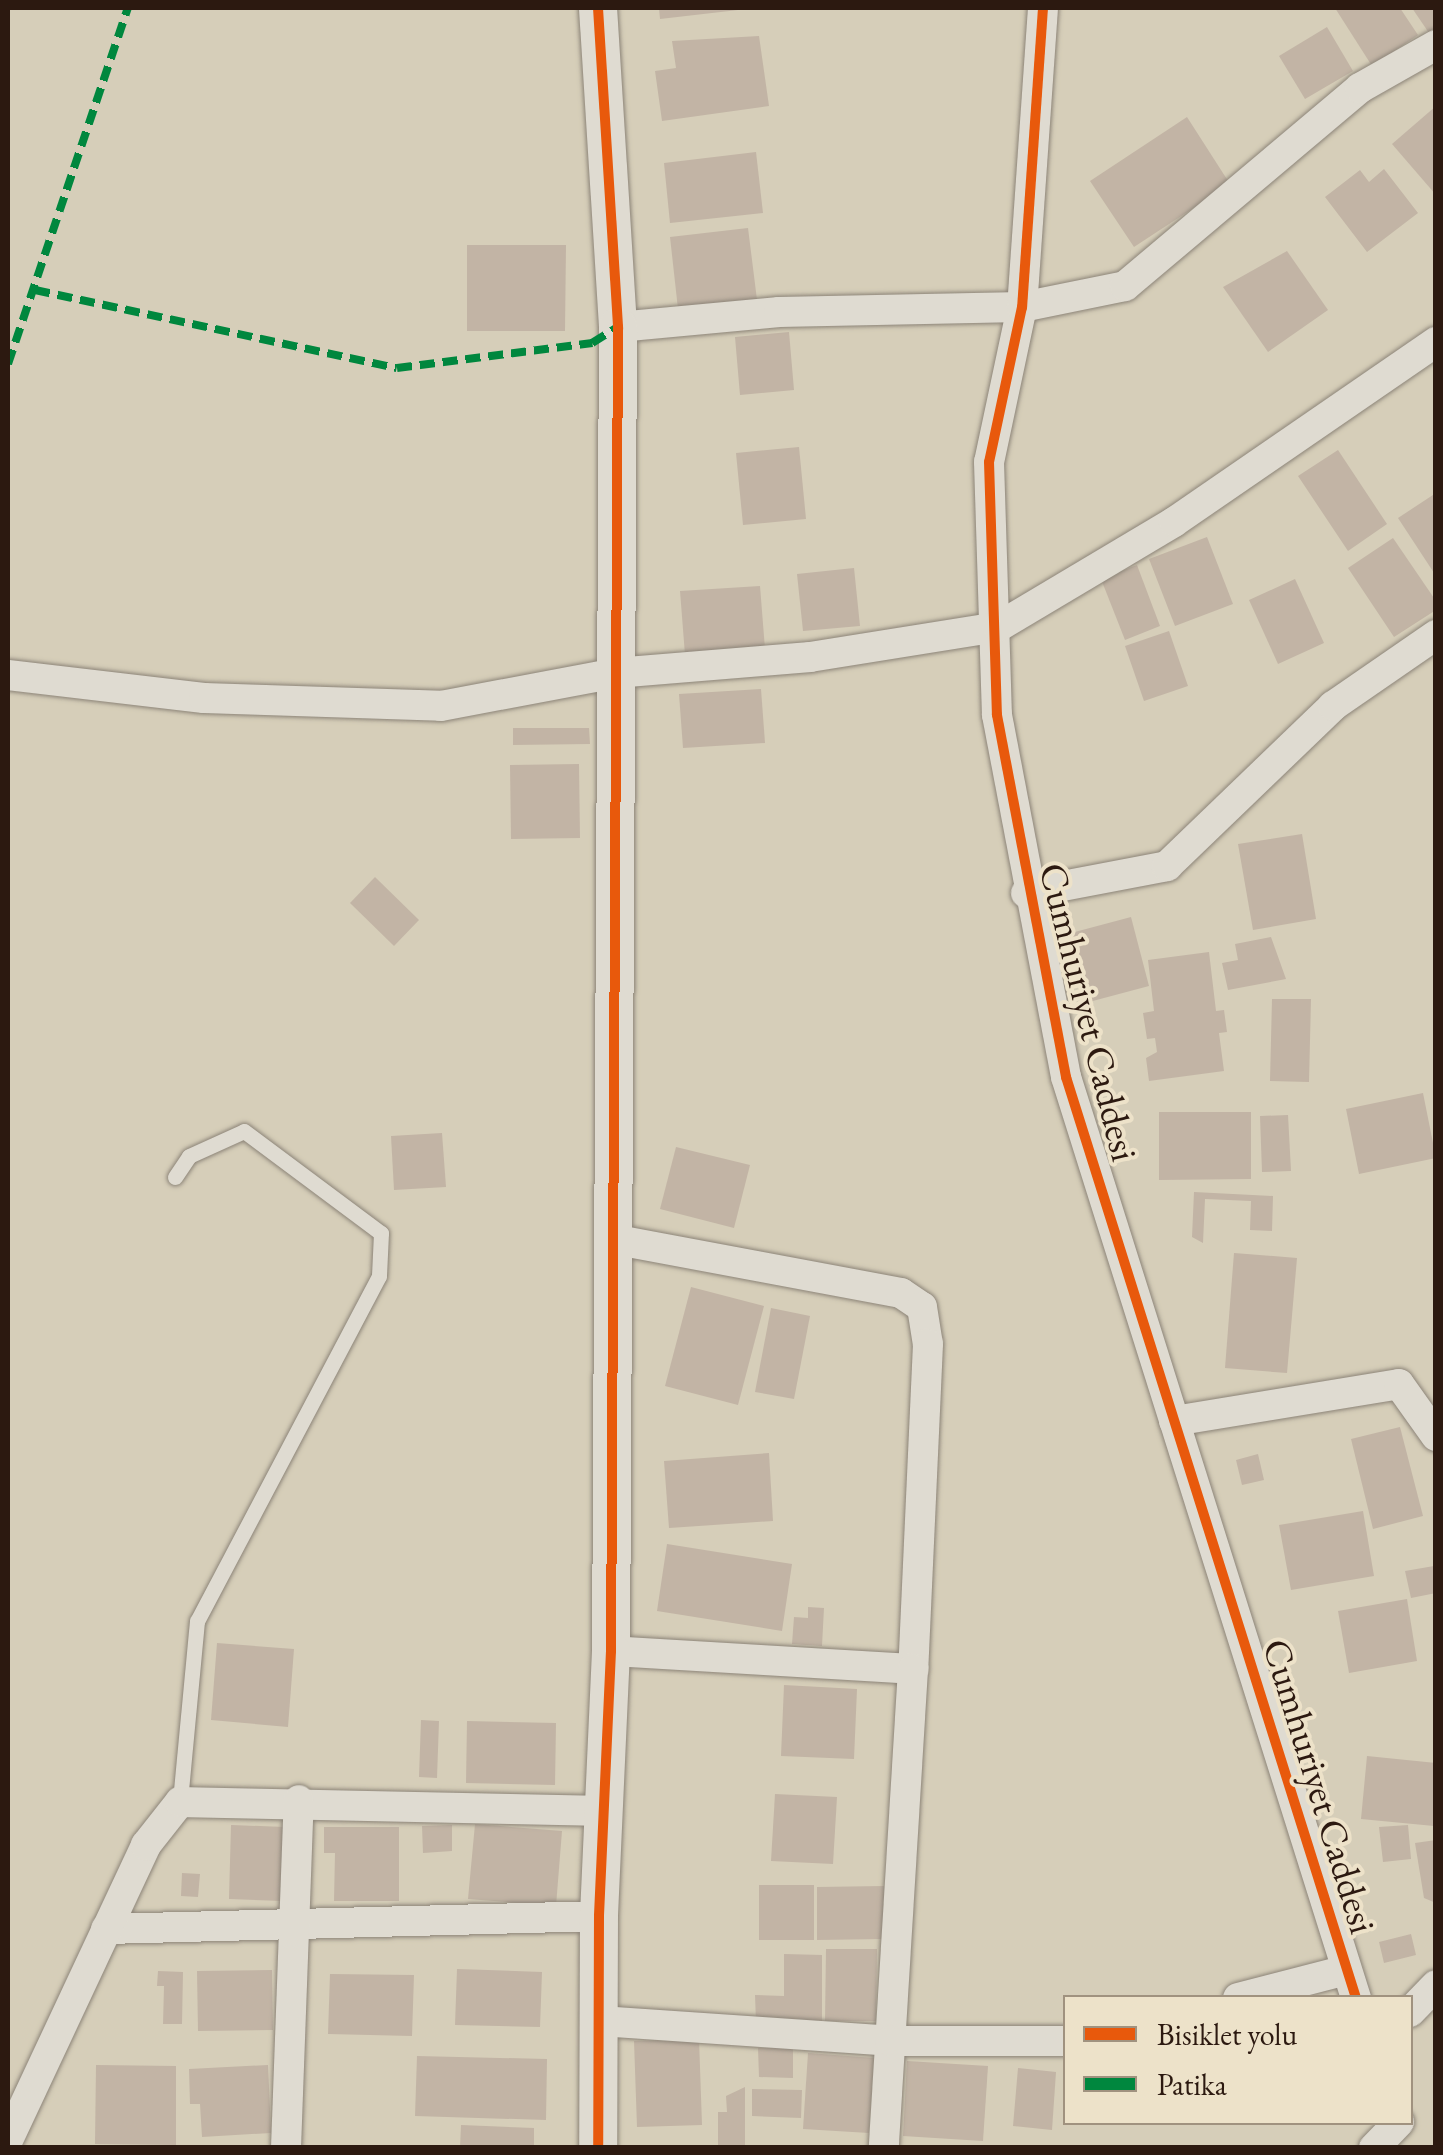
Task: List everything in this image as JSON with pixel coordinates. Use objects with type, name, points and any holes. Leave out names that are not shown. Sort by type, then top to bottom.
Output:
[{"type":"street","points":[[598,8],[618,326],[611,1651],[599,1916],[598,2148]]},
{"type":"street","name":"Cumhuriyet Caddesi","points":[[1043,8],[1022,307],[989,462],[998,627],[997,715],[1026,893],[1066,1077],[1351,1984]]},
{"type":"street","points":[[618,326],[778,312],[1022,307],[1125,286],[1360,88],[1436,46]]},
{"type":"street","points":[[8,675],[204,698],[441,706],[614,672],[810,657],[998,627],[1174,522],[1436,342]]},
{"type":"street","points":[[1026,893],[1167,866],[1334,706],[1436,635]]},
{"type":"street","points":[[612,1240],[901,1293],[922,1308],[928,1344],[884,2148]]},
{"type":"street","points":[[1174,1421],[1400,1384],[1436,1436]]},
{"type":"street","points":[[611,1651],[913,1669]]},
{"type":"street","points":[[286,2148],[299,1800]]},
{"type":"street","points":[[8,2140],[18,2089],[106,1929],[146,1845],[180,1802],[299,1800],[603,1810]]},
{"type":"street","points":[[106,1929],[296,1927],[599,1916]]},
{"type":"street","points":[[1262,1995],[1351,1984]]},
{"type":"street","points":[[1413,2009],[1436,1985]]},
{"type":"street","points":[[600,2021],[890,2041],[1063,2041]]},
{"type":"street","points":[[1374,2148],[1398,2125]]},
{"type":"lane","points":[[174,1176],[189,1156],[244,1131],[381,1233],[379,1276],[197,1621],[180,1802]]},
{"type":"building","points":[[659,8],[738,8],[738,10],[660,19]]},
{"type":"building","points":[[1335,8],[1400,8],[1418,35],[1372,66]]},
{"type":"building","points":[[1412,8],[1436,8],[1436,28],[1429,33]]},
{"type":"building","points":[[1327,27],[1353,71],[1305,99],[1279,56]]},
{"type":"building","points":[[759,36],[769,106],[662,121],[655,71],[676,68],[672,41]]},
{"type":"building","points":[[1436,106],[1436,195],[1392,144]]},
{"type":"building","points":[[1187,117],[1230,184],[1134,247],[1090,181]]},
{"type":"building","points":[[756,152],[763,213],[670,223],[664,163]]},
{"type":"building","points":[[1384,169],[1418,213],[1367,252],[1325,197],[1360,170],[1369,182]]},
{"type":"building","points":[[748,228],[757,300],[678,309],[670,237]]},
{"type":"building","points":[[467,245],[566,245],[565,331],[467,331]]},
{"type":"building","points":[[1287,251],[1328,310],[1268,352],[1223,287]]},
{"type":"building","points":[[789,332],[794,390],[740,395],[735,337]]},
{"type":"building","points":[[799,447],[806,519],[743,525],[736,453]]},
{"type":"building","points":[[1338,450],[1387,524],[1348,551],[1298,476]]},
{"type":"building","points":[[1436,493],[1436,576],[1398,518]]},
{"type":"building","points":[[1207,537],[1233,604],[1175,626],[1149,559]]},
{"type":"building","points":[[1393,538],[1436,601],[1436,610],[1394,637],[1348,568]]},
{"type":"building","points":[[1137,565],[1160,626],[1125,640],[1101,579]]},
{"type":"building","points":[[854,568],[860,626],[803,631],[797,574]]},
{"type":"building","points":[[1295,579],[1324,643],[1278,664],[1249,600]]},
{"type":"building","points":[[760,586],[765,649],[685,655],[680,591]]},
{"type":"building","points":[[1169,631],[1188,686],[1144,701],[1125,646]]},
{"type":"building","points":[[761,689],[765,743],[683,748],[679,694]]},
{"type":"building","points":[[513,728],[589,728],[590,744],[513,745]]},
{"type":"building","points":[[579,764],[580,838],[511,839],[510,765]]},
{"type":"building","points":[[1302,834],[1316,919],[1253,930],[1238,844]]},
{"type":"building","points":[[375,877],[419,920],[394,946],[350,903]]},
{"type":"building","points":[[1131,917],[1149,986],[1089,1002],[1071,933]]},
{"type":"building","points":[[1271,937],[1286,979],[1228,990],[1222,963],[1238,960],[1235,944]]},
{"type":"building","points":[[1209,952],[1216,1011],[1224,1010],[1227,1032],[1219,1033],[1224,1071],[1149,1081],[1146,1058],[1157,1052],[1155,1038],[1147,1039],[1143,1013],[1154,1011],[1148,960]]},
{"type":"building","points":[[1272,999],[1311,999],[1309,1082],[1270,1081]]},
{"type":"building","points":[[1423,1093],[1436,1158],[1359,1174],[1346,1109]]},
{"type":"building","points":[[1159,1112],[1251,1112],[1251,1179],[1159,1180]]},
{"type":"building","points":[[1288,1115],[1291,1171],[1262,1172],[1260,1116]]},
{"type":"building","points":[[442,1133],[446,1187],[394,1190],[391,1136]]},
{"type":"building","points":[[676,1147],[750,1165],[734,1228],[660,1209]]},
{"type":"building","points":[[1194,1192],[1273,1196],[1272,1231],[1250,1230],[1251,1201],[1205,1199],[1203,1243],[1192,1237]]},
{"type":"building","points":[[1234,1253],[1297,1258],[1287,1373],[1225,1368]]},
{"type":"building","points":[[691,1287],[764,1306],[738,1405],[665,1386]]},
{"type":"building","points":[[771,1308],[810,1316],[794,1399],[755,1392]]},
{"type":"building","points":[[1400,1427],[1423,1516],[1373,1529],[1351,1439]]},
{"type":"building","points":[[769,1453],[773,1521],[669,1528],[664,1461]]},
{"type":"building","points":[[1258,1454],[1264,1480],[1242,1485],[1236,1460]]},
{"type":"building","points":[[1363,1511],[1374,1576],[1291,1590],[1279,1525]]},
{"type":"building","points":[[667,1544],[792,1564],[782,1631],[657,1611]]},
{"type":"building","points":[[1434,1566],[1436,1593],[1411,1598],[1405,1571]]},
{"type":"building","points":[[1407,1599],[1417,1661],[1349,1673],[1338,1611]]},
{"type":"building","points":[[808,1607],[824,1608],[822,1646],[792,1644],[794,1617],[808,1618]]},
{"type":"building","points":[[217,1643],[294,1649],[288,1727],[211,1720]]},
{"type":"building","points":[[784,1685],[857,1689],[854,1759],[781,1756]]},
{"type":"building","points":[[421,1720],[439,1721],[437,1778],[419,1777]]},
{"type":"building","points":[[467,1721],[556,1723],[555,1785],[466,1783]]},
{"type":"building","points":[[1367,1756],[1436,1763],[1434,1826],[1361,1819]]},
{"type":"building","points":[[775,1794],[837,1797],[833,1864],[771,1861]]},
{"type":"building","points":[[475,1824],[562,1831],[556,1906],[468,1899]]},
{"type":"building","points":[[231,1825],[285,1827],[283,1901],[229,1899]]},
{"type":"building","points":[[452,1825],[452,1851],[423,1853],[422,1826]]},
{"type":"building","points":[[1408,1825],[1411,1859],[1383,1862],[1379,1827]]},
{"type":"building","points":[[324,1827],[399,1827],[399,1901],[334,1901],[335,1853],[324,1853]]},
{"type":"building","points":[[1436,1840],[1436,1903],[1424,1898],[1415,1843]]},
{"type":"building","points":[[182,1873],[200,1874],[198,1897],[181,1896]]},
{"type":"building","points":[[759,1885],[814,1885],[814,1940],[759,1940]]},
{"type":"building","points":[[884,1886],[884,1939],[817,1940],[817,1887]]},
{"type":"building","points":[[1411,1934],[1416,1955],[1384,1963],[1379,1942]]},
{"type":"building","points":[[826,1949],[877,1949],[876,2021],[825,2021]]},
{"type":"building","points":[[784,1954],[822,1955],[822,2022],[756,2022],[755,1995],[784,1996]]},
{"type":"building","points":[[457,1969],[542,1972],[540,2027],[455,2025]]},
{"type":"building","points":[[272,1970],[273,2030],[198,2031],[197,1971]]},
{"type":"building","points":[[158,1971],[183,1972],[182,2024],[163,2024],[164,1986],[157,1986]]},
{"type":"building","points":[[330,1974],[414,1975],[412,2036],[328,2034]]},
{"type":"building","points":[[699,2039],[702,2125],[637,2127],[634,2041]]},
{"type":"building","points":[[758,2048],[793,2048],[793,2078],[759,2077]]},
{"type":"building","points":[[808,2053],[874,2058],[869,2133],[803,2129]]},
{"type":"building","points":[[417,2056],[547,2059],[546,2120],[415,2116]]},
{"type":"building","points":[[907,2061],[988,2066],[983,2141],[903,2136]]},
{"type":"building","points":[[96,2065],[176,2066],[176,2145],[95,2144]]},
{"type":"building","points":[[268,2065],[271,2133],[202,2137],[200,2104],[190,2104],[189,2069]]},
{"type":"building","points":[[1018,2068],[1056,2072],[1052,2130],[1013,2126]]},
{"type":"building","points":[[745,2087],[745,2148],[718,2148],[718,2112],[727,2112],[726,2096]]},
{"type":"building","points":[[752,2089],[802,2090],[801,2118],[752,2116]]},
{"type":"building","points":[[461,2125],[534,2128],[534,2148],[460,2148]]},
{"type":"marked path","points":[[8,364],[128,8]]},
{"type":"marked path","points":[[35,290],[397,368],[592,343],[618,327]]},
{"type":"cycle path","points":[[598,8],[618,327],[611,1651],[599,1916],[598,2148]]},
{"type":"cycle path","points":[[1043,8],[1022,307],[989,462],[997,715],[1066,1077],[1355,1995]]}]
